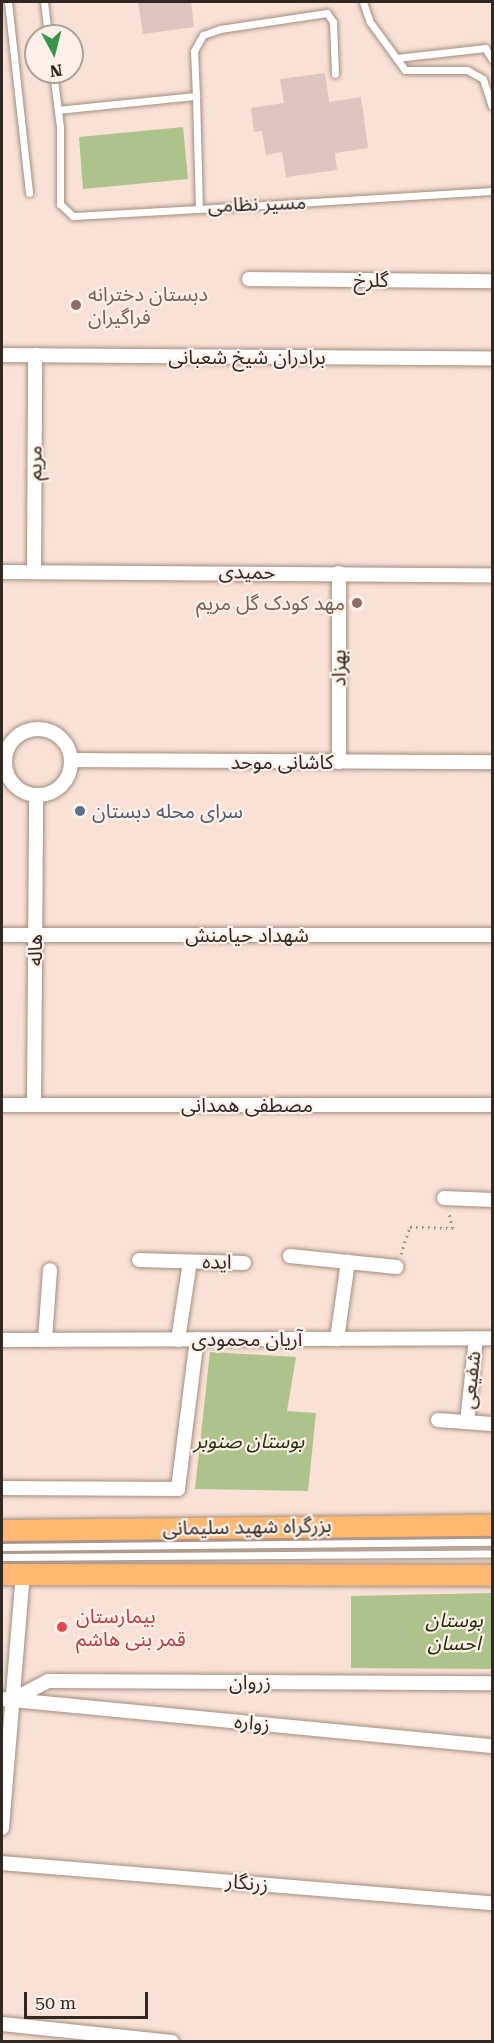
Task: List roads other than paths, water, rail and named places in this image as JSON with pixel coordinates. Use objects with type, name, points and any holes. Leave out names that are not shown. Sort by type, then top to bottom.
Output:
[{"type":"highway","name":"بزرگراه شهید سلیمانی","points":[[8,1529],[492,1525]]},
{"type":"highway","points":[[2,1574],[492,1575]]},
{"type":"street","name":"گلرخ","points":[[249,279],[492,281]]},
{"type":"street","name":"برادران شیخ شعبانی","points":[[2,355],[492,358]]},
{"type":"street","name":"مریم","points":[[34,570],[35,356]]},
{"type":"street","name":"حمیدی","points":[[2,572],[34,570],[492,574]]},
{"type":"street","name":"بهزاد","points":[[339,573],[339,762]]},
{"type":"street","points":[[44,730],[62,740],[71,760],[65,781],[47,794],[36,795],[16,787],[3,758],[14,739],[23,733],[44,730]]},
{"type":"street","name":"کاشانی موحد","points":[[71,760],[492,762]]},
{"type":"street","name":"هاله","points":[[34,1105],[36,795]]},
{"type":"street","name":"شهداد حیامنش","points":[[2,935],[492,935]]},
{"type":"street","name":"مصطفی همدانی","points":[[2,1105],[492,1105]]},
{"type":"street","points":[[444,1198],[492,1200]]},
{"type":"street","points":[[290,1256],[396,1267]]},
{"type":"street","name":"ایده","points":[[139,1260],[244,1263]]},
{"type":"street","name":"ایده","points":[[178,1340],[190,1262]]},
{"type":"street","points":[[337,1339],[348,1262]]},
{"type":"street","points":[[45,1340],[51,1270]]},
{"type":"street","name":"شفیعی","points":[[467,1422],[476,1338]]},
{"type":"street","name":"آریان محمودی","points":[[2,1341],[492,1338]]},
{"type":"street","points":[[2,1488],[178,1489],[197,1339]]},
{"type":"street","points":[[438,1420],[492,1424]]},
{"type":"street","points":[[2,1828],[7,1699],[23,1574]]},
{"type":"street","name":"زروان","points":[[7,1699],[48,1681],[492,1683]]},
{"type":"street","name":"زواره","points":[[7,1699],[492,1746]]},
{"type":"street","name":"زرنگار","points":[[2,1863],[492,1903]]},
{"type":"street","points":[[2,2024],[172,2042]]},
{"type":"lane","points":[[8,2],[29,194]]},
{"type":"lane","points":[[44,2],[47,24]]},
{"type":"lane","points":[[363,2],[370,22],[405,70],[467,70],[483,79],[492,106]]},
{"type":"lane","name":"مسیر نظامی","points":[[335,74],[333,22],[327,13],[220,29],[203,35],[194,51],[199,209],[492,192]]},
{"type":"lane","points":[[396,58],[484,48],[492,59]]},
{"type":"lane","points":[[55,84],[58,110],[60,204],[73,216],[199,209]]},
{"type":"lane","points":[[58,110],[196,96]]},
{"type":"lane","points":[[2,1547],[492,1542]]},
{"type":"lane","points":[[2,1557],[492,1554]]},
{"type":"place","name":"دبستان دخترانه فراگیران","points":[[76,305]]},
{"type":"place","name":"مهد کودک گل مریم","points":[[357,603]]},
{"type":"place","name":"سرای محله دبستان","points":[[80,811]]},
{"type":"place","name":"بیمارستان قمر بنی هاشم","points":[[62,1627]]},
{"type":"park label","name":"بوستان صنوبر","points":[[249,1441]]},
{"type":"park label","name":"بوستان احسان","points":[[454,1632]]}]
